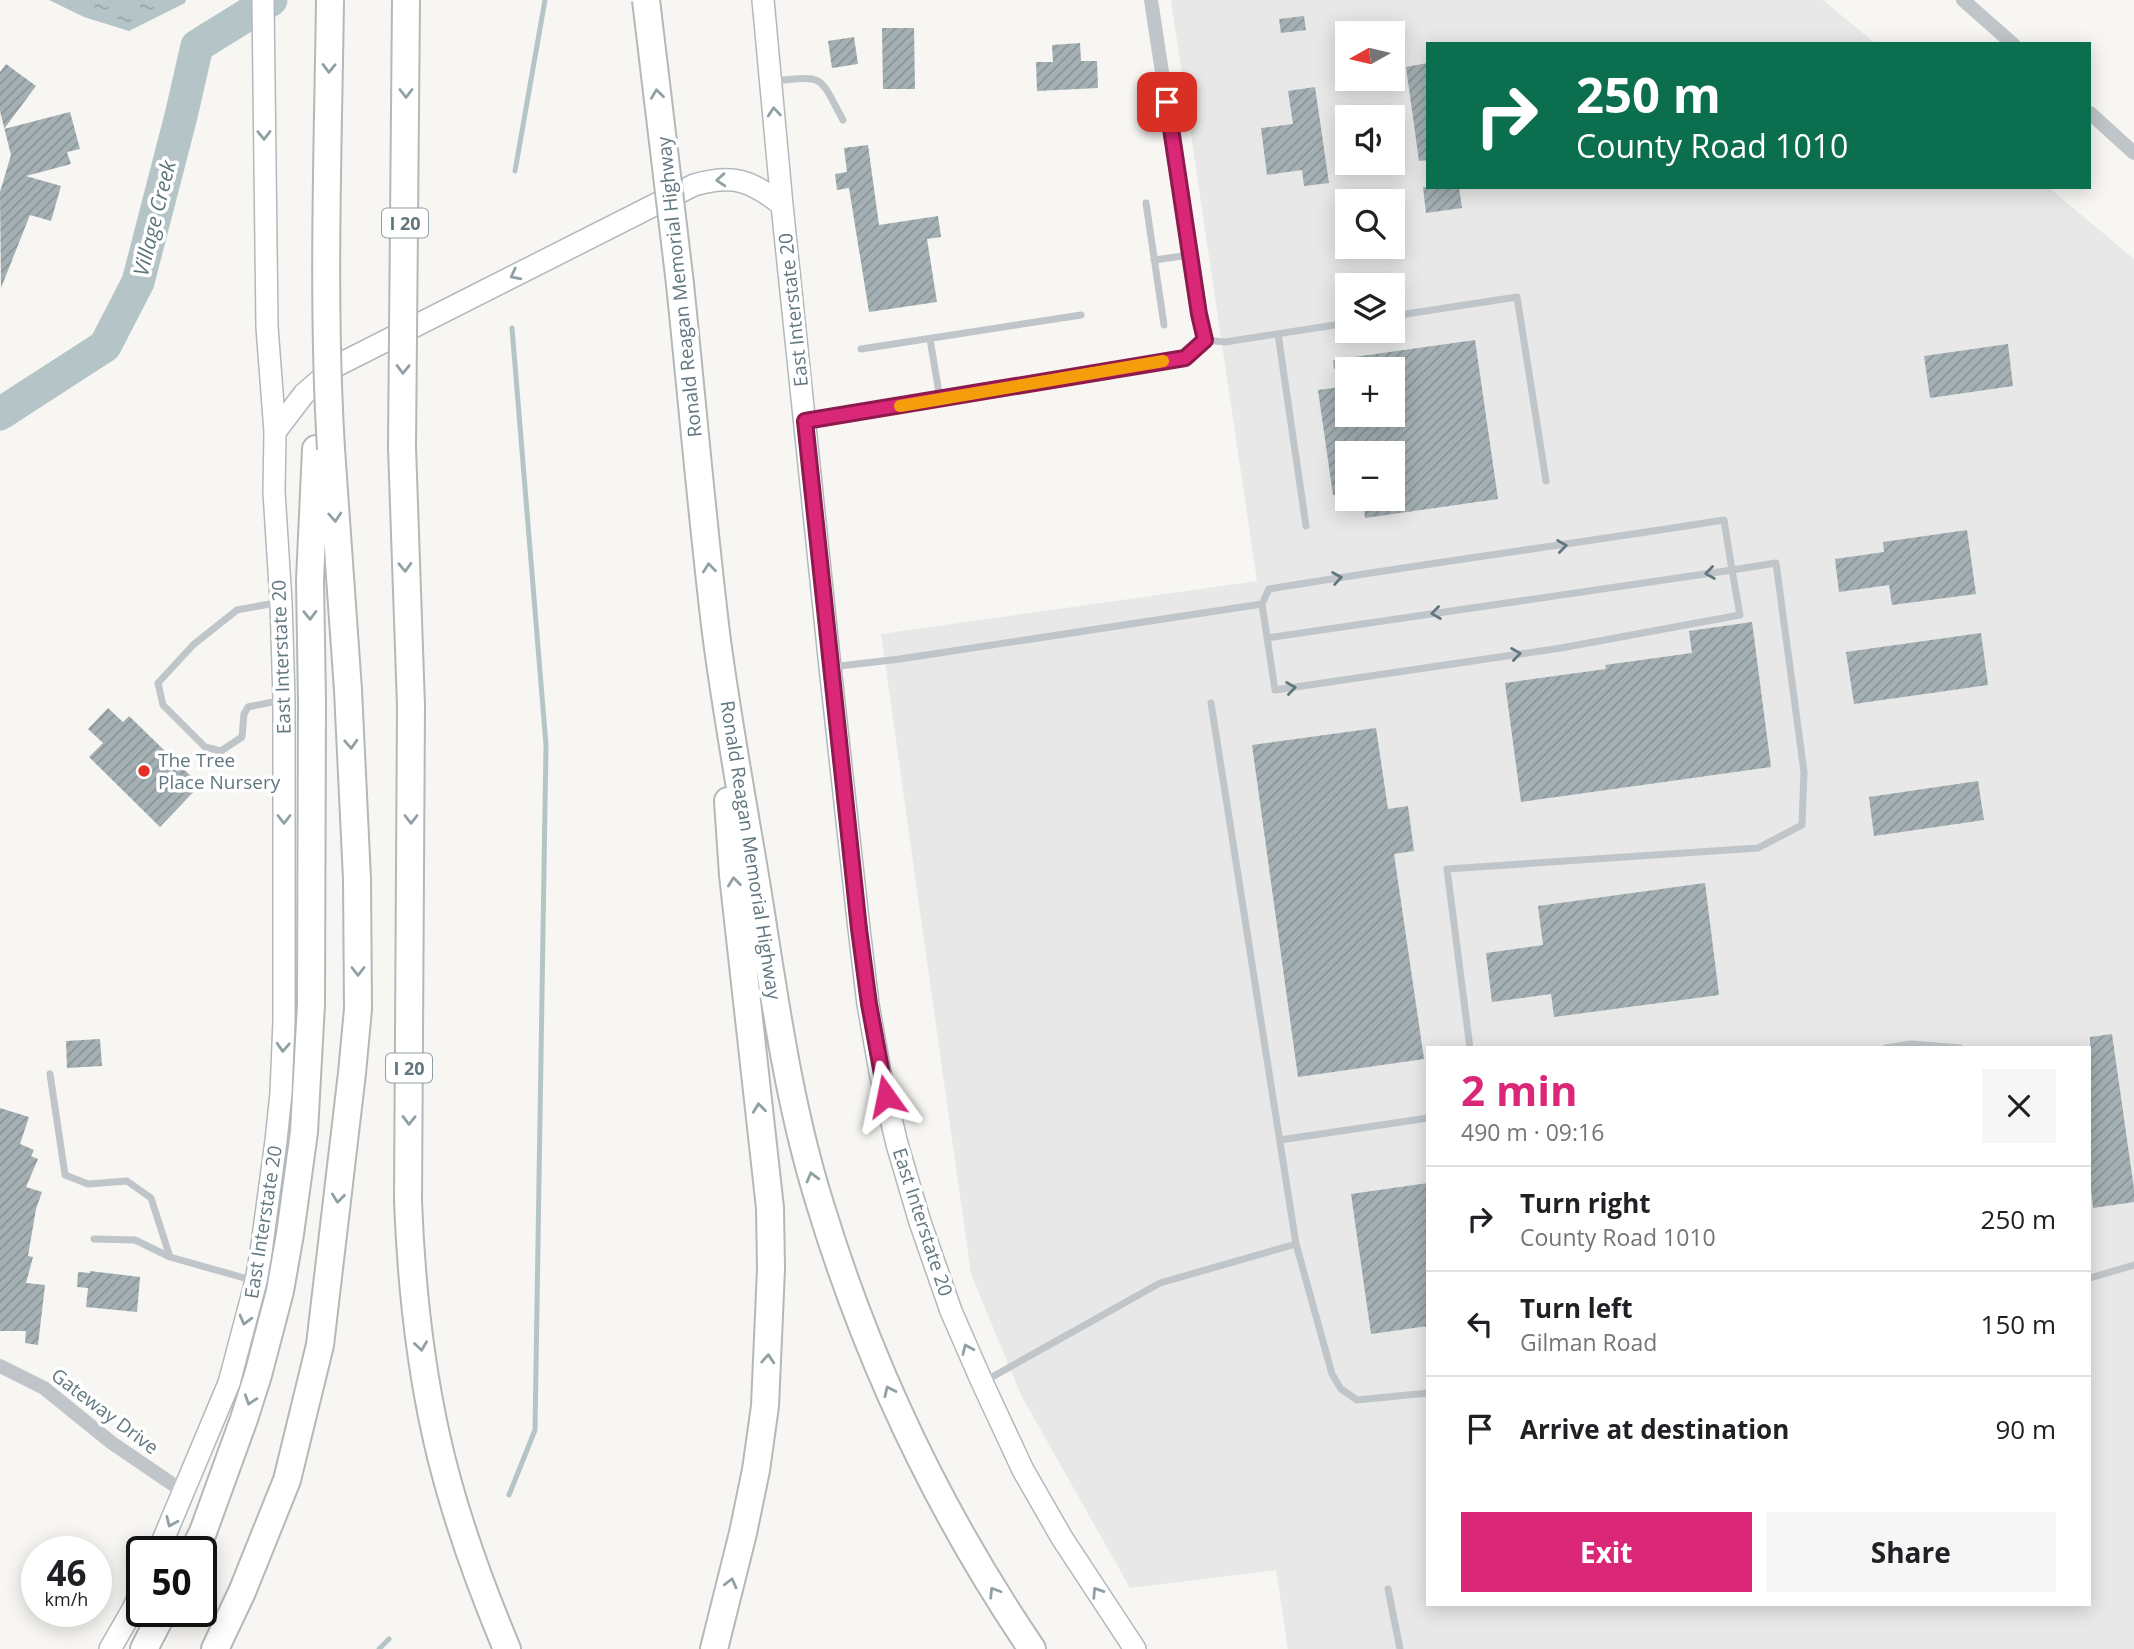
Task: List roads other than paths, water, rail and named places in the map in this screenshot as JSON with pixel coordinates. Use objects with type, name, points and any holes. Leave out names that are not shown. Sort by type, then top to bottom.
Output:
[{"type":"highway","points":[[201,1536],[258,1375],[282,1279],[303,1144],[311,1004],[310,580],[323,449],[331,0]]},
{"type":"highway","name":"I 20","points":[[406,0],[401,474],[411,705],[408,1201],[410,1258],[423,1368],[436,1437],[483,1592],[507,1649]]},
{"type":"highway","name":"Ronald Reagan Memorial Highway","points":[[646,0],[680,284],[716,635],[775,997],[802,1139],[853,1304],[879,1370],[965,1545],[1032,1649]]},
{"type":"highway","points":[[215,1649],[242,1592],[287,1480],[320,1345],[358,1009],[357,879],[348,690],[323,449]]},
{"type":"highway","points":[[714,1649],[757,1470],[765,1406],[771,1269],[770,1209],[733,874],[716,635]]},
{"type":"highway","points":[[144,1649],[155,1627]]},
{"type":"main road","name":"East Interstate 20","points":[[763,0],[830,667],[859,929],[880,1072],[897,1144],[920,1222],[951,1311],[982,1382],[1023,1470],[1055,1527],[1135,1649]]},
{"type":"main road","name":"East Interstate 20","points":[[165,1536],[229,1383],[256,1281],[276,1141],[284,1021],[284,699],[274,492],[275,432],[267,327],[263,9]]},
{"type":"main road","points":[[275,432],[304,394],[336,366],[694,185],[714,179],[732,178],[761,188],[782,205]]},
{"type":"main road","points":[[110,1649],[126,1621]]},
{"type":"street","points":[[805,421],[1185,358],[1205,340],[1151,0]]},
{"type":"street","points":[[1963,0],[2011,42]]},
{"type":"street","points":[[2091,114],[2134,153]]},
{"type":"street","name":"Gateway Drive","points":[[0,1366],[44,1388],[113,1443],[184,1492]]},
{"type":"lane","points":[[771,75],[812,78],[822,83],[844,120]]},
{"type":"lane","points":[[1146,203],[1164,325]]},
{"type":"lane","points":[[1154,260],[1190,255]]},
{"type":"lane","points":[[1405,314],[1517,297],[1546,481]]},
{"type":"lane","points":[[861,349],[1081,315]]},
{"type":"lane","points":[[1205,340],[1225,342],[1335,325]]},
{"type":"lane","points":[[1278,334],[1306,526]]},
{"type":"lane","points":[[930,338],[940,399]]},
{"type":"lane","points":[[1724,520],[1740,615],[1561,648],[1275,690],[1262,604],[1269,589],[1724,520]]},
{"type":"lane","points":[[1267,638],[1776,564],[1804,772],[1802,825],[1758,848],[1447,869],[1470,1046]]},
{"type":"lane","points":[[281,602],[237,610],[193,645],[158,683],[163,705],[205,747],[221,751],[242,737],[244,714],[248,707],[284,699]]},
{"type":"lane","points":[[830,667],[914,657],[1262,604]]},
{"type":"lane","points":[[1211,703],[1296,1244],[1332,1374],[1341,1389],[1357,1400],[1426,1393]]},
{"type":"lane","points":[[1899,1046],[1936,1046]]},
{"type":"lane","points":[[51,1074],[65,1175],[88,1184],[127,1181],[152,1198],[170,1257]]},
{"type":"lane","points":[[1280,1140],[1426,1118]]},
{"type":"lane","points":[[94,1239],[135,1240],[170,1257],[256,1281]]},
{"type":"lane","points":[[982,1382],[1160,1283],[1296,1244]]},
{"type":"lane","points":[[2091,1278],[2134,1265]]},
{"type":"lane","points":[[1388,1589],[1400,1649]]},
{"type":"water","points":[[49,0],[186,0],[185,3],[129,31],[84,17]]},
{"type":"waterway","name":"Village Creek","points":[[0,414],[105,346],[138,282],[197,46],[271,0]]},
{"type":"waterway","points":[[515,171],[545,0]]},
{"type":"waterway","points":[[509,1495],[535,1430],[546,745],[512,328]]},
{"type":"waterway","points":[[379,1649],[389,1639]]},
{"type":"place","name":"The Tree Place Nursery","points":[[144,771]]}]
